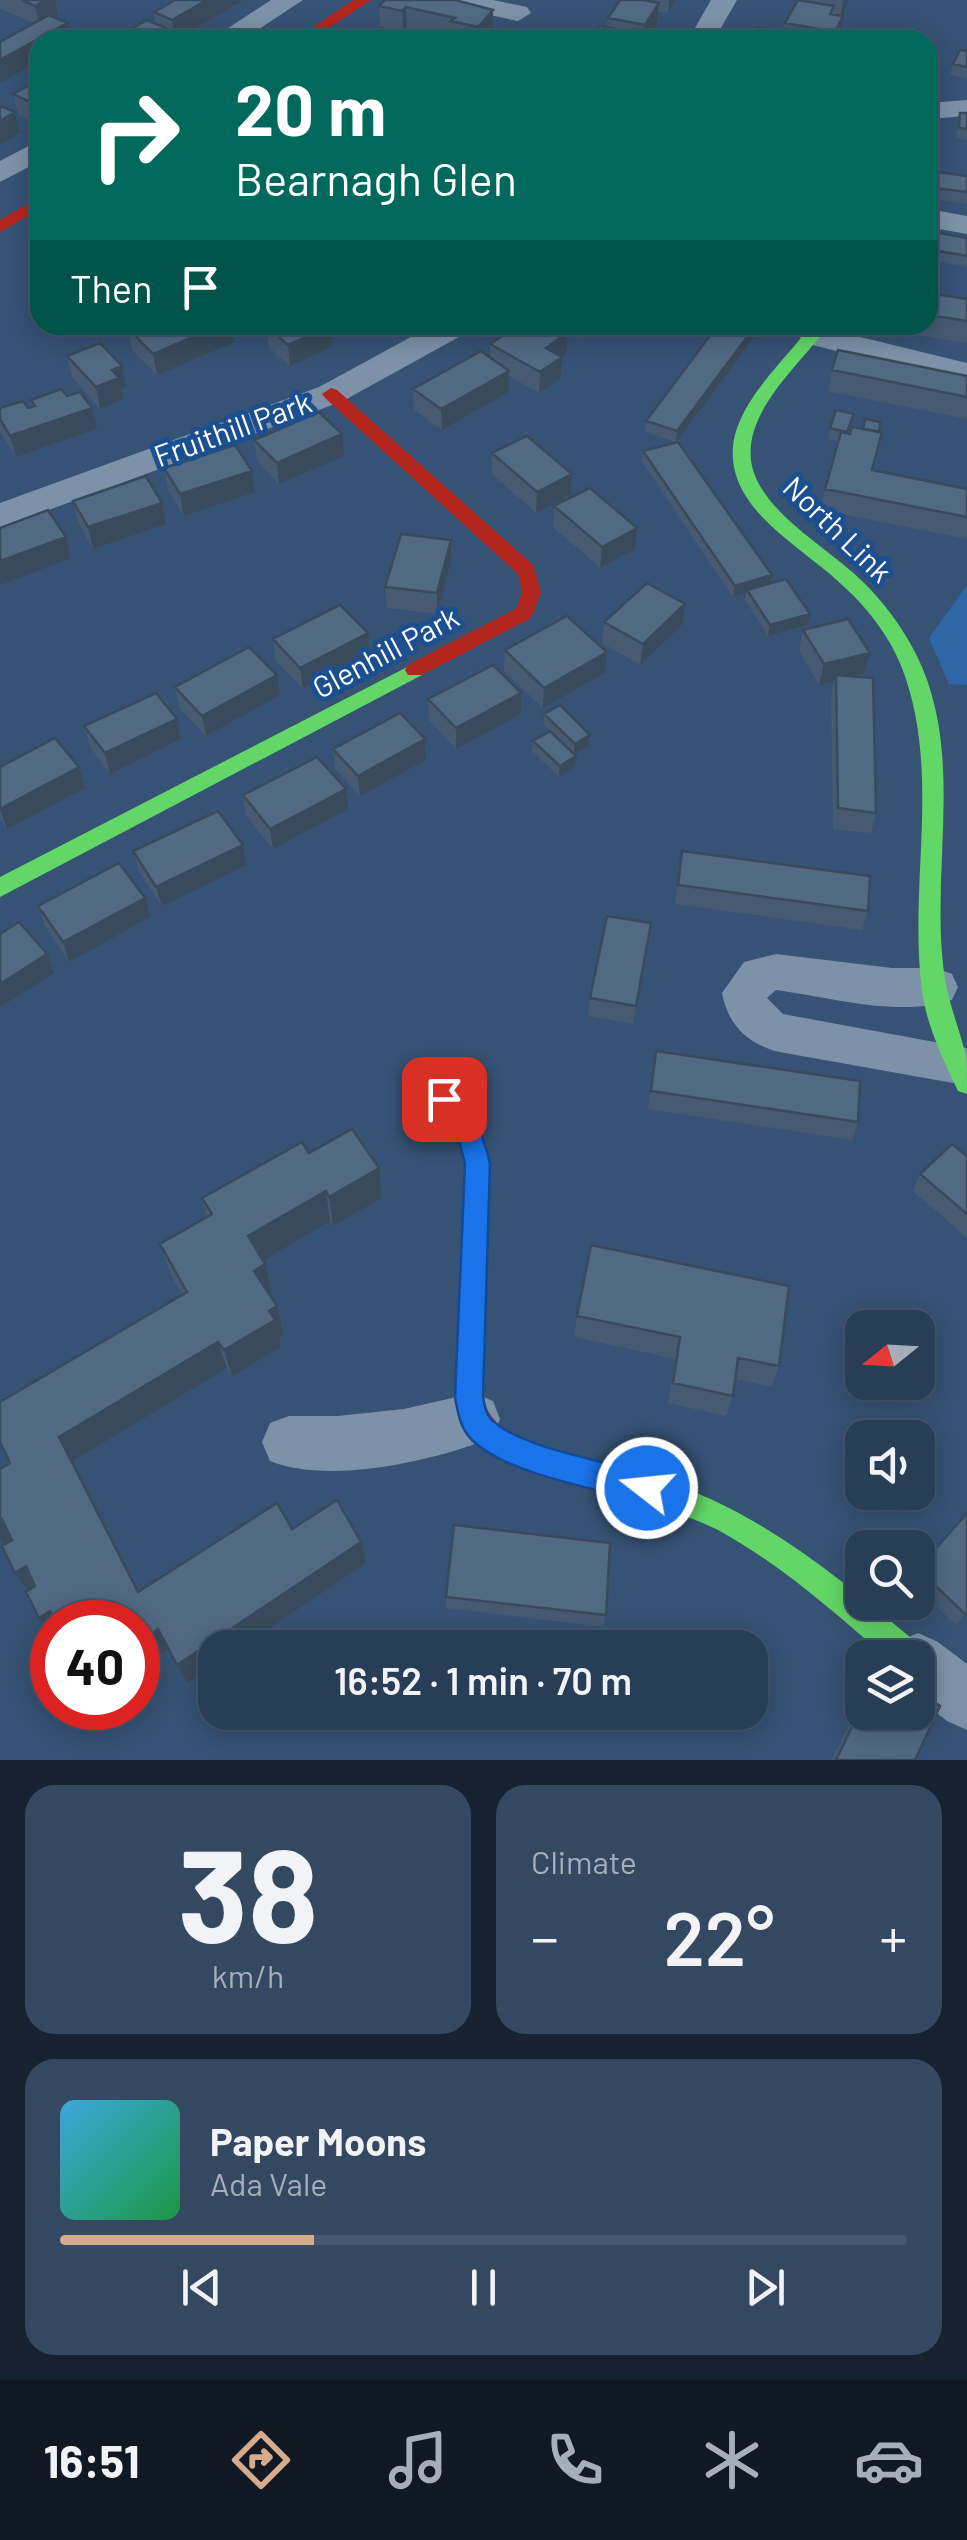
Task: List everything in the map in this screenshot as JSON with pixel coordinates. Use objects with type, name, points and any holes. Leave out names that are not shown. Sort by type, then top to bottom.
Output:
[{"type":"main road","points":[[316,30],[364,0]]},
{"type":"main road","points":[[0,227],[30,208]]},
{"type":"main road","name":"North Link","points":[[814,335],[749,420],[742,462],[748,482],[764,503],[844,573],[879,614],[923,690],[937,742],[940,778],[936,987],[939,1027],[960,1073]]},
{"type":"main road","name":"Glenhill Park","points":[[0,888],[524,613],[534,598],[533,583],[526,570],[331,394]]},
{"type":"main road","points":[[444,1099],[472,1140],[478,1164],[469,1397],[474,1420],[484,1432],[519,1452],[703,1506],[782,1556],[889,1640]]},
{"type":"street","points":[[240,30],[290,0]]},
{"type":"street","points":[[456,0],[520,18]]},
{"type":"street","points":[[707,30],[724,0]]},
{"type":"street","points":[[938,110],[963,107]]},
{"type":"street","points":[[0,173],[30,155]]},
{"type":"street","points":[[938,220],[967,226]]},
{"type":"street","name":"Fruithill Park","points":[[0,516],[331,394],[438,335]]},
{"type":"street","points":[[836,335],[967,372]]},
{"type":"street","points":[[936,987],[892,987],[776,972],[760,976],[744,993],[754,1020],[774,1032],[960,1073]]},
{"type":"street","points":[[288,1442],[353,1444],[392,1440],[474,1420]]},
{"type":"street","points":[[935,1676],[967,1702]]},
{"type":"shaded area","points":[[967,585],[967,685],[949,684],[929,638]]},
{"type":"building","points":[[22,0],[46,0],[35,6]]},
{"type":"building","points":[[175,0],[207,0],[172,20],[154,12]]},
{"type":"building","points":[[385,0],[455,0],[493,10],[478,27],[406,7],[402,11],[379,6]]},
{"type":"building","points":[[620,0],[659,3],[645,25],[608,18]]},
{"type":"building","points":[[798,0],[834,6],[830,14],[843,16],[836,30],[785,23]]},
{"type":"building","points":[[49,15],[67,23],[54,30],[30,30],[30,43],[0,60],[0,42]]},
{"type":"building","points":[[147,20],[166,28],[162,30],[130,30]]},
{"type":"building","points":[[960,50],[967,51],[967,67],[953,64]]},
{"type":"building","points":[[30,85],[30,102],[13,94]]},
{"type":"building","points":[[0,106],[15,112],[0,121]]},
{"type":"building","points":[[960,113],[967,113],[967,129],[959,128]]},
{"type":"building","points":[[939,172],[967,176],[967,192],[938,188]]},
{"type":"building","points":[[938,233],[967,238],[967,256],[938,251]]},
{"type":"building","points":[[938,295],[967,299],[967,321],[938,317]]},
{"type":"building","points":[[134,335],[198,335],[153,354]]},
{"type":"building","points":[[276,335],[311,335],[288,345]]},
{"type":"building","points":[[503,335],[564,335],[546,348],[562,357],[540,372],[490,344]]},
{"type":"building","points":[[710,335],[749,335],[677,431],[646,421]]},
{"type":"building","points":[[100,343],[122,366],[112,370],[119,378],[96,387],[67,356]]},
{"type":"building","points":[[838,350],[967,376],[967,397],[832,370]]},
{"type":"building","points":[[481,351],[509,371],[441,409],[413,389]]},
{"type":"building","points":[[61,389],[67,396],[80,392],[92,408],[10,436],[0,419],[0,408],[23,401],[28,408],[35,406],[31,400]]},
{"type":"building","points":[[836,410],[854,414],[847,432],[830,428]]},
{"type":"building","points":[[319,412],[342,434],[277,463],[254,440]]},
{"type":"building","points":[[865,419],[880,422],[879,432],[863,429]]},
{"type":"building","points":[[852,427],[882,432],[872,470],[967,489],[967,517],[825,489],[841,432],[850,434]]},
{"type":"building","points":[[527,436],[572,474],[537,492],[492,453]]},
{"type":"building","points":[[678,442],[772,575],[735,586],[643,451]]},
{"type":"building","points":[[235,445],[252,471],[180,494],[164,468]]},
{"type":"building","points":[[146,476],[162,503],[88,527],[73,501]]},
{"type":"building","points":[[590,488],[637,528],[602,547],[554,506]]},
{"type":"building","points":[[48,510],[66,537],[0,561],[0,528]]},
{"type":"building","points":[[401,534],[451,540],[437,593],[385,587]]},
{"type":"building","points":[[786,579],[810,614],[770,625],[747,590]]},
{"type":"building","points":[[647,583],[685,604],[643,644],[604,622]]},
{"type":"building","points":[[340,605],[368,633],[300,668],[273,639]]},
{"type":"building","points":[[567,616],[607,652],[544,688],[505,650]]},
{"type":"building","points":[[848,619],[870,653],[824,664],[803,630]]},
{"type":"building","points":[[249,647],[277,675],[202,716],[175,687]]},
{"type":"building","points":[[493,665],[521,693],[456,728],[428,699]]},
{"type":"building","points":[[836,675],[873,678],[876,813],[838,808]]},
{"type":"building","points":[[156,693],[177,719],[105,753],[84,726]]},
{"type":"building","points":[[560,705],[590,735],[575,744],[544,714]]},
{"type":"building","points":[[400,713],[425,739],[358,776],[333,749]]},
{"type":"building","points":[[550,731],[576,756],[560,766],[533,741]]},
{"type":"building","points":[[55,738],[79,767],[0,809],[0,767]]},
{"type":"building","points":[[317,757],[346,789],[270,829],[243,795]]},
{"type":"building","points":[[218,811],[243,845],[156,887],[133,851]]},
{"type":"building","points":[[682,851],[870,876],[868,911],[678,885]]},
{"type":"building","points":[[119,863],[145,898],[63,942],[38,906]]},
{"type":"building","points":[[607,916],[651,923],[636,1006],[590,998]]},
{"type":"building","points":[[19,922],[47,954],[0,984],[0,934]]},
{"type":"building","points":[[656,1051],[860,1081],[858,1122],[651,1091]]},
{"type":"building","points":[[352,1129],[379,1168],[329,1197],[326,1191],[248,1236],[265,1264],[254,1271],[277,1306],[269,1311],[275,1320],[224,1350],[218,1342],[59,1437],[138,1592],[277,1503],[292,1529],[337,1500],[361,1542],[229,1630],[198,1630],[198,1651],[177,1665],[160,1633],[160,1600],[30,1600],[26,1592],[35,1586],[26,1566],[15,1573],[2,1546],[12,1540],[0,1520],[0,1469],[10,1463],[0,1442],[0,1402],[187,1292],[160,1244],[212,1214],[202,1198],[302,1142],[309,1153]]},
{"type":"building","points":[[952,1144],[967,1156],[967,1214],[920,1174]]},
{"type":"building","points":[[591,1245],[789,1286],[779,1366],[738,1358],[733,1396],[673,1383],[680,1337],[577,1316]]},
{"type":"building","points":[[967,1513],[965,1614],[935,1585],[935,1550]]},
{"type":"building","points":[[454,1525],[610,1543],[606,1615],[446,1597]]},
{"type":"building","points":[[850,1730],[929,1730],[915,1760],[836,1760]]},
{"type":"traffic: fast","points":[[813,335],[758,406],[743,441],[742,460],[757,496],[789,530],[865,596],[895,635],[912,668],[925,707],[932,747],[930,951],[934,991],[939,1016],[967,1083]]},
{"type":"traffic: fast","points":[[0,888],[415,670]]},
{"type":"traffic: fast","points":[[655,1491],[692,1504],[760,1539],[792,1560],[889,1640]]},
{"type":"traffic: jam","points":[[316,30],[364,0]]},
{"type":"traffic: jam","points":[[0,227],[30,208]]},
{"type":"traffic: jam","points":[[331,394],[526,570],[530,581],[531,597],[524,613],[415,670]]},
{"type":"traffic: jam","points":[[444,1099],[472,1140],[477,1165],[469,1397],[477,1424],[493,1439],[535,1459],[655,1491]]},
{"type":"route","points":[[444,1099],[472,1140],[478,1164],[469,1397],[474,1420],[484,1432],[519,1452],[647,1488]]}]
